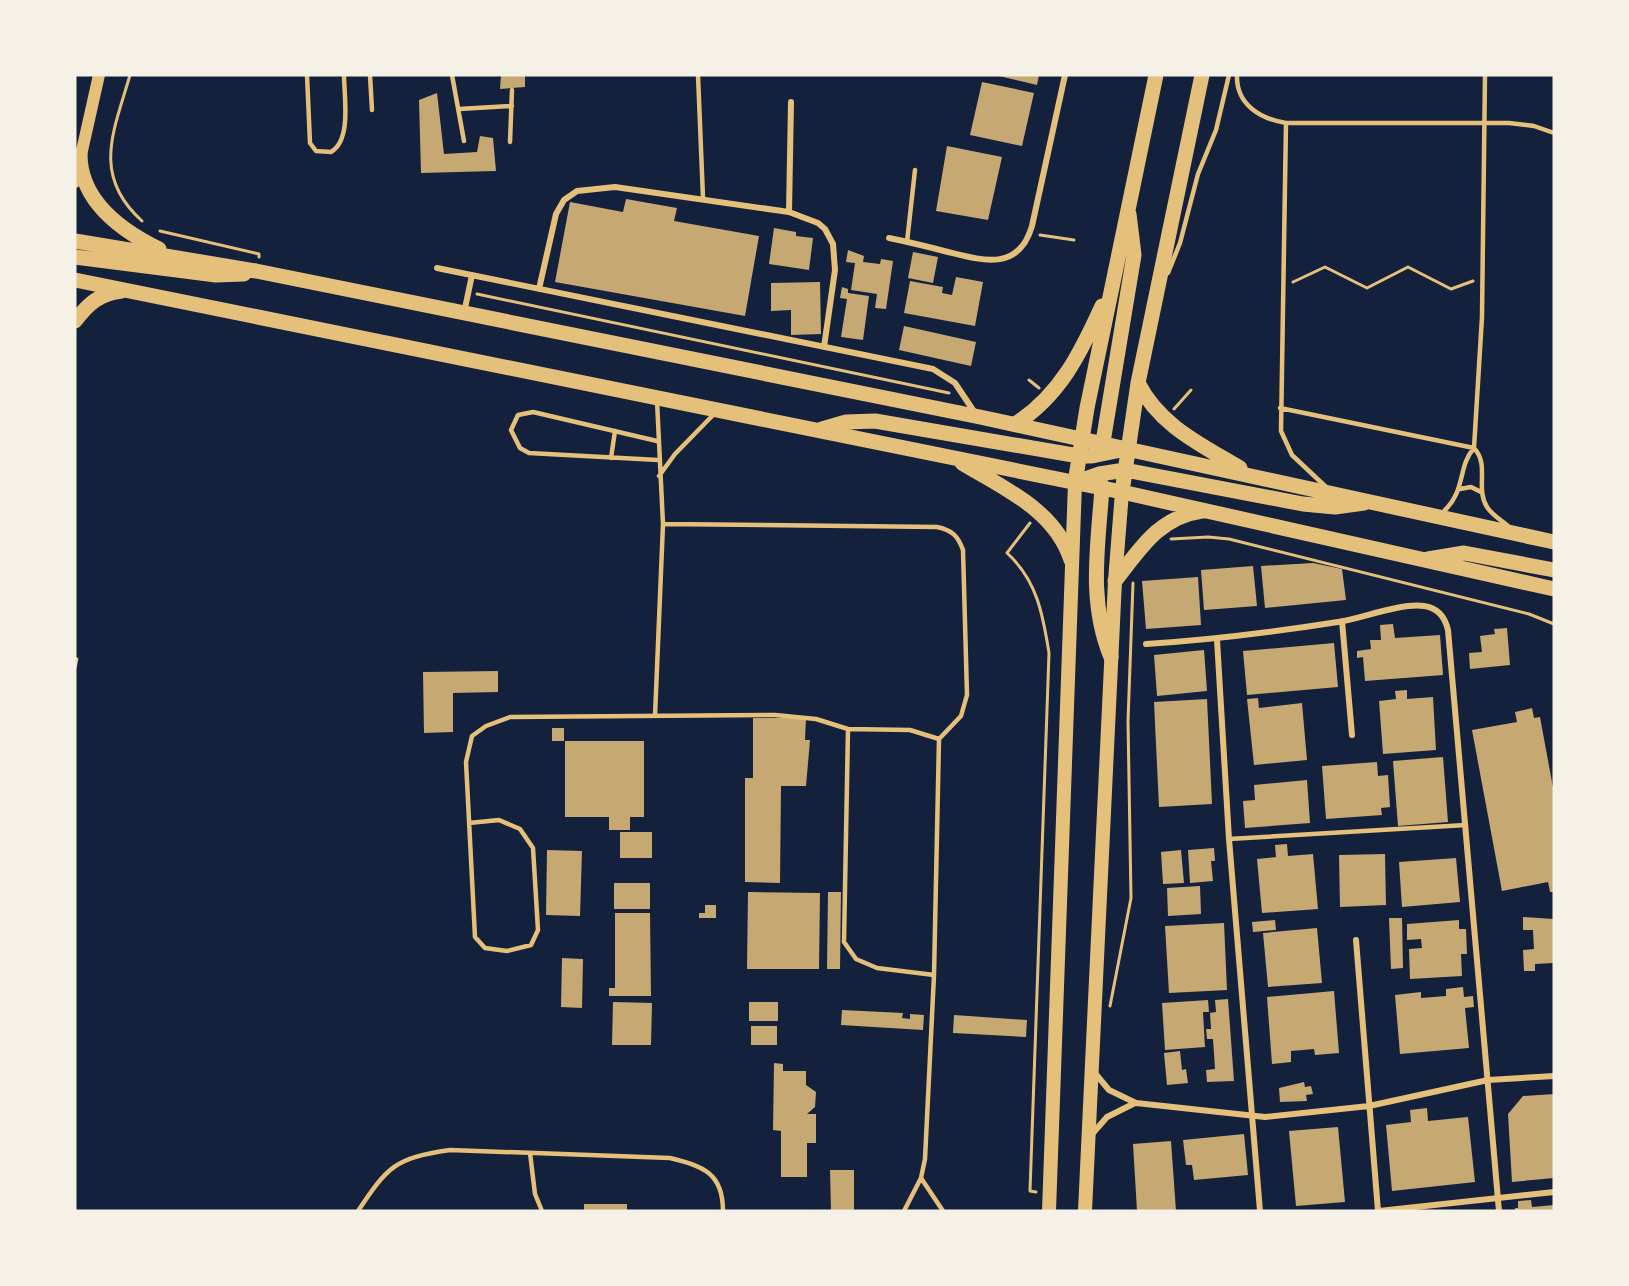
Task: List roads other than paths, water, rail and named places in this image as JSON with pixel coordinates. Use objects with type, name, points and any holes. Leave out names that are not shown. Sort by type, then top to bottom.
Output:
[{"type":"highway","points":[[1082,438],[1156,75]]},
{"type":"highway","points":[[1111,657],[1100,626],[1095,593],[1109,476],[1128,448],[1138,383],[1202,75]]},
{"type":"highway","points":[[80,154],[86,186],[102,209],[142,240],[172,255]]},
{"type":"highway","points":[[1076,483],[1095,452],[1134,255],[1132,224],[1128,209]]},
{"type":"highway","points":[[75,241],[172,255],[256,271],[1082,438],[1095,452],[1109,476],[1122,492],[1550,590]]},
{"type":"highway","points":[[75,257],[225,276],[256,271]]},
{"type":"highway","points":[[75,280],[1076,483],[1109,476],[1303,504],[1350,507],[1370,501]]},
{"type":"highway","points":[[1015,424],[1038,408],[1071,369],[1113,281]]},
{"type":"highway","points":[[75,321],[87,306],[100,297],[128,291]]},
{"type":"highway","points":[[1138,383],[1152,408],[1165,419],[1189,438],[1250,474]]},
{"type":"highway","points":[[819,430],[846,422],[875,421],[1095,452],[1128,448],[1554,542]]},
{"type":"highway","points":[[951,456],[1040,511],[1063,538],[1071,560]]},
{"type":"highway","points":[[1109,476],[1122,492]]},
{"type":"highway","points":[[1115,581],[1155,531],[1175,519],[1208,510]]},
{"type":"highway","points":[[1425,560],[1451,554],[1470,554],[1554,570]]},
{"type":"main road","points":[[75,182],[99,75]]},
{"type":"main road","points":[[1049,1211],[1071,560],[1076,483]]},
{"type":"main road","points":[[1085,1211],[1111,657],[1122,492]]},
{"type":"street","points":[[890,238],[976,259],[994,261],[1017,252],[1030,233],[1065,75]]},
{"type":"street","points":[[789,212],[790,102]]},
{"type":"street","points":[[539,289],[556,214],[564,200],[577,191],[615,188],[703,198],[789,212],[818,223],[825,229],[832,244],[835,270],[824,347]]},
{"type":"street","points":[[436,268],[939,371],[955,383],[980,417]]},
{"type":"street","points":[[464,313],[472,275]]},
{"type":"street","points":[[1146,644],[1217,639],[1342,621],[1419,606],[1434,609],[1442,615],[1448,630],[1499,1211]]},
{"type":"street","points":[[1342,621],[1352,735]]},
{"type":"street","points":[[1217,639],[1229,838],[1260,1211]]},
{"type":"street","points":[[1356,940],[1378,1211],[1554,1192]]},
{"type":"street","points":[[1091,1067],[1109,1090],[1136,1103],[1253,1117],[1369,1106],[1488,1080],[1554,1076]]},
{"type":"street","points":[[1088,1142],[1107,1117],[1136,1103]]},
{"type":"lane","points":[[307,75],[310,143],[316,151],[331,152],[339,144],[342,134],[344,75]]},
{"type":"lane","points":[[370,75],[372,110]]},
{"type":"lane","points":[[452,75],[464,141]]},
{"type":"lane","points":[[698,75],[703,198]]},
{"type":"lane","points":[[1157,290],[1180,243],[1198,174],[1218,123],[1229,75]]},
{"type":"lane","points":[[1237,75],[1242,98],[1259,115],[1287,123],[1521,124],[1554,132]]},
{"type":"lane","points":[[1485,75],[1483,277],[1474,448],[1481,461],[1481,492],[1487,508],[1516,534]]},
{"type":"lane","points":[[510,142],[512,90]]},
{"type":"lane","points":[[459,109],[512,106]]},
{"type":"lane","points":[[1287,123],[1281,431],[1287,448],[1333,493]]},
{"type":"lane","points":[[907,242],[915,170]]},
{"type":"lane","points":[[655,716],[663,524],[657,441],[657,397]]},
{"type":"lane","points":[[1280,408],[1474,448]]},
{"type":"lane","points":[[659,476],[675,454],[719,409]]},
{"type":"lane","points":[[657,441],[533,412],[518,415],[511,430],[517,443],[529,453],[658,460]]},
{"type":"lane","points":[[610,458],[615,431]]},
{"type":"lane","points":[[1437,516],[1450,504],[1460,489],[1468,456],[1474,448]]},
{"type":"lane","points":[[1460,489],[1471,487],[1481,492]]},
{"type":"lane","points":[[663,524],[937,527],[948,529],[955,534],[963,550],[967,695],[961,716],[939,739],[934,975],[925,1159],[921,1178],[904,1211]]},
{"type":"lane","points":[[469,823],[499,820],[520,829],[533,848],[538,930],[531,945],[507,951],[485,948],[475,937],[469,823],[466,762],[472,736],[486,726],[510,717],[775,715],[816,719],[848,729],[910,730],[939,739]]},
{"type":"lane","points":[[848,729],[844,942],[856,959],[877,968],[934,975]]},
{"type":"lane","points":[[1229,838],[1466,825]]},
{"type":"lane","points":[[358,1211],[382,1174],[415,1155],[450,1150],[670,1158],[699,1165],[715,1178],[723,1198],[723,1211]]},
{"type":"lane","points":[[530,1153],[535,1194],[543,1211]]},
{"type":"lane","points":[[921,1178],[943,1211]]}]
